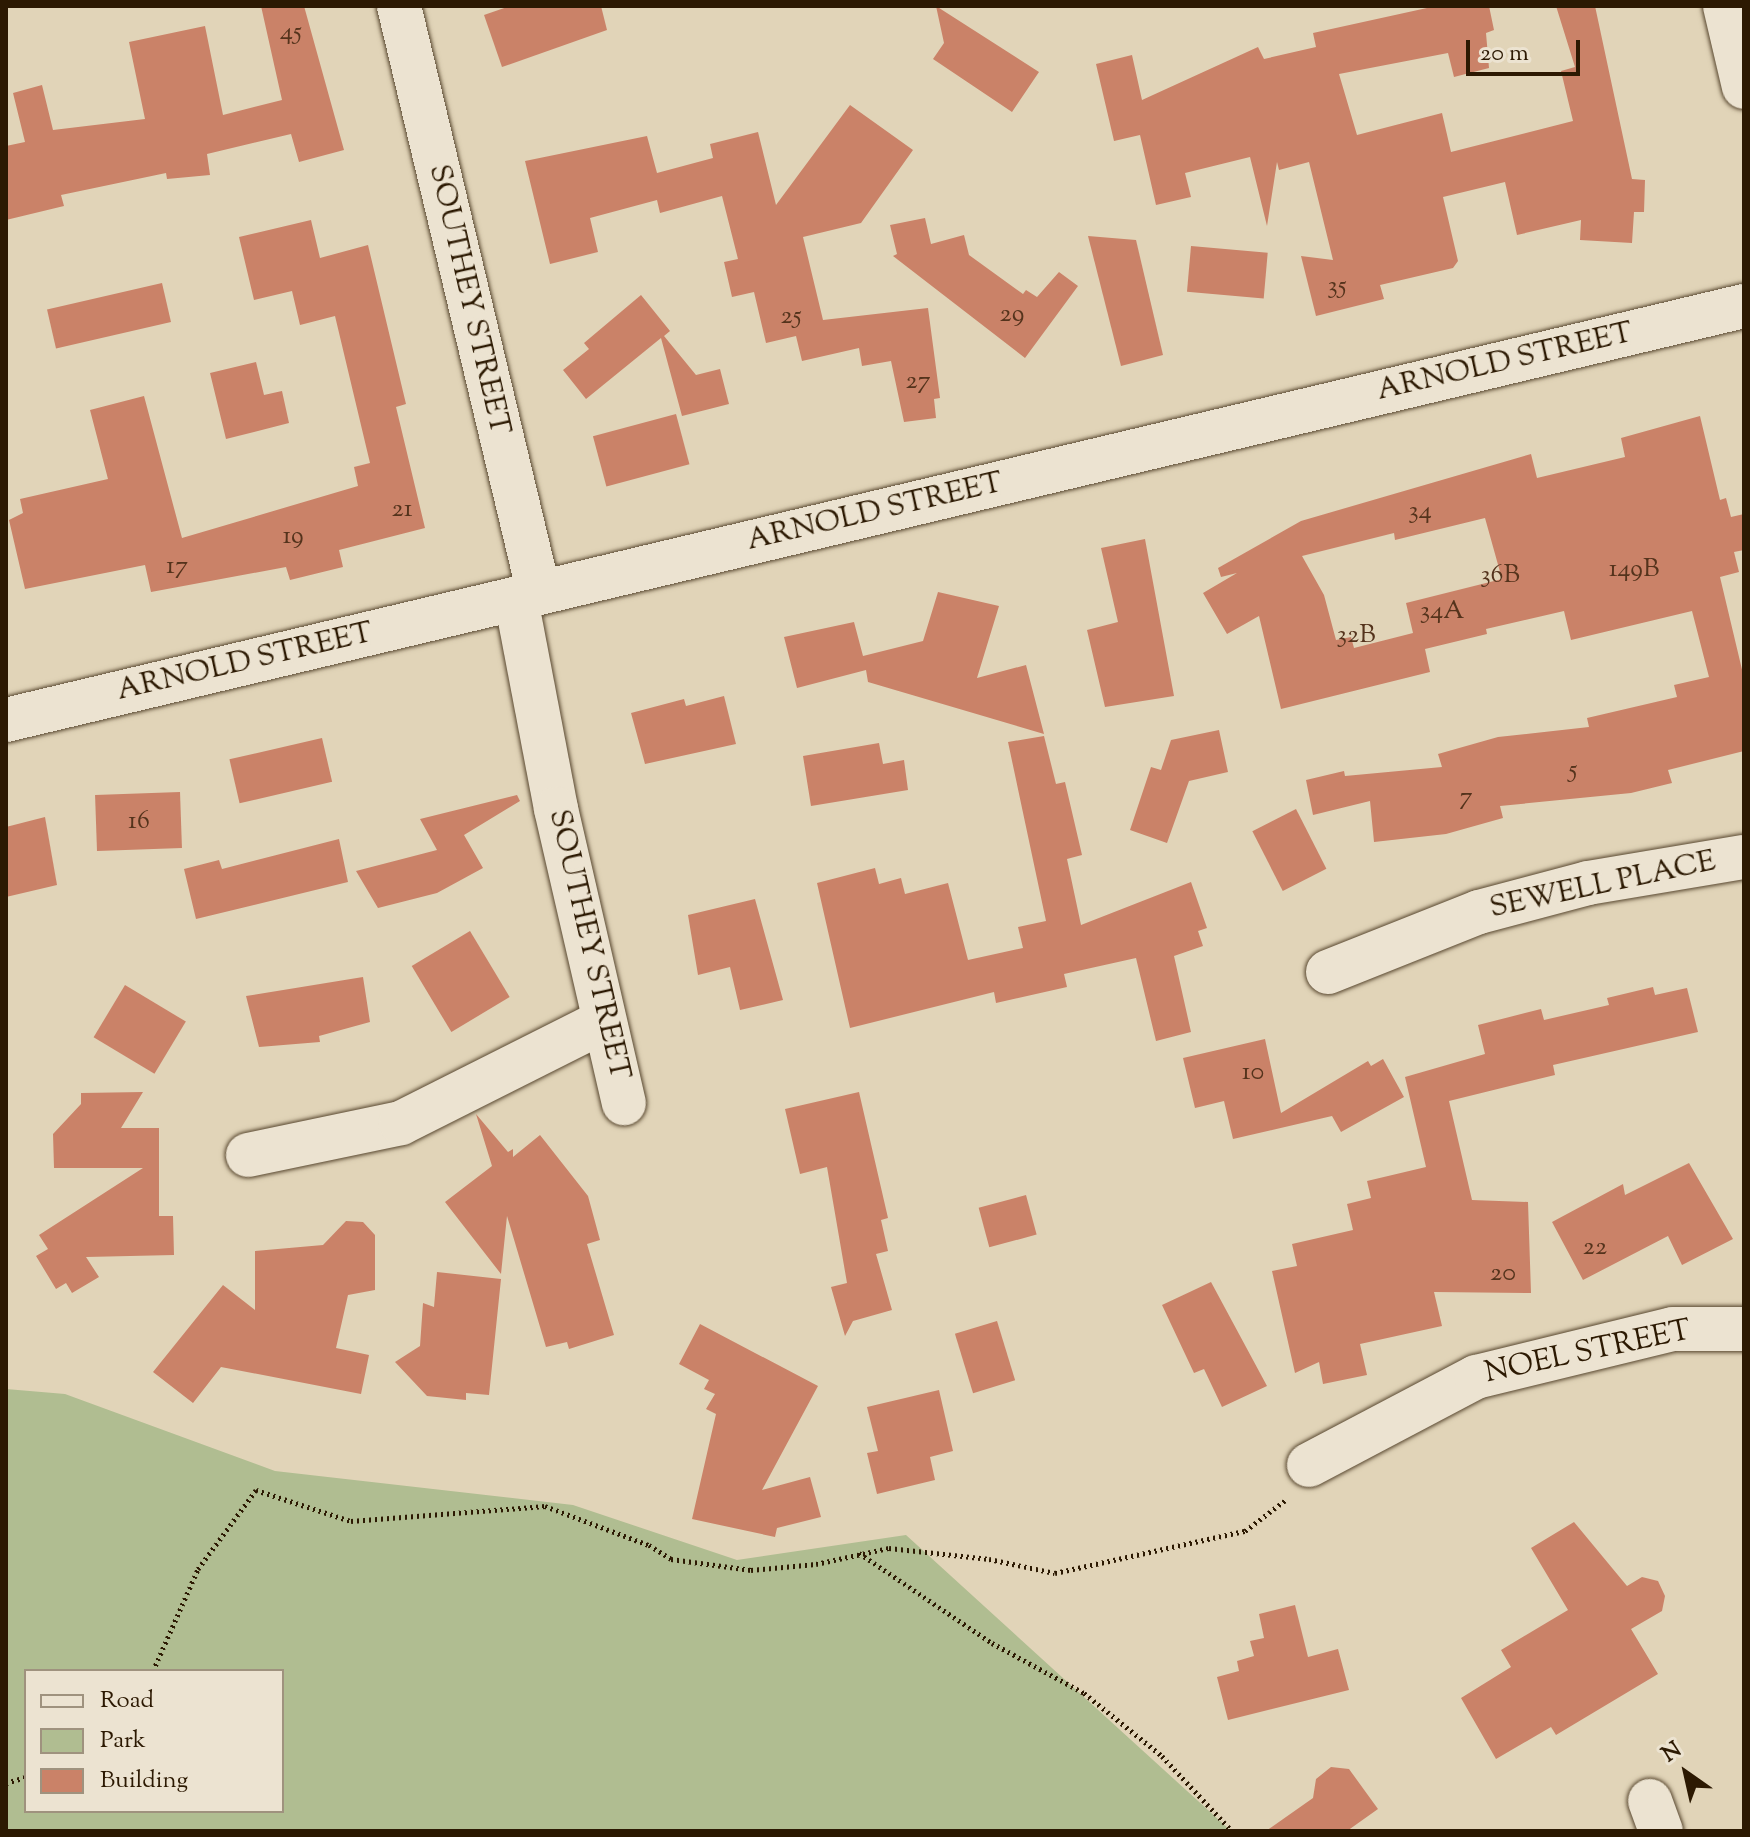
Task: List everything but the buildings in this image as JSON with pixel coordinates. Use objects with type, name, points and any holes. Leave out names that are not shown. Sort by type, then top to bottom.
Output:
[{"type":"street","name":"SOUTHEY STREET","points":[[399,6],[527,596],[604,1021],[624,1103]]},
{"type":"street","points":[[1725,6],[1744,87]]},
{"type":"street","name":"ARNOLD STREET","points":[[6,720],[1744,306]]},
{"type":"street","name":"SEWELL PLACE","points":[[1328,972],[1479,912],[1588,883],[1744,857]]},
{"type":"street","points":[[248,1155],[401,1123],[604,1021]]},
{"type":"street","name":"NOEL STREET","points":[[1309,1465],[1476,1377],[1673,1329],[1744,1329]]},
{"type":"path","points":[[154,1669],[198,1569],[231,1518],[256,1490],[351,1521],[545,1506],[649,1545],[671,1559],[751,1570],[816,1564],[859,1552],[889,1548],[989,1559],[1026,1571],[1083,1569],[1245,1531],[1284,1503],[1309,1465]]},
{"type":"path","points":[[859,1552],[992,1643],[1084,1693],[1162,1756],[1232,1831]]},
{"type":"green space","points":[[6,1389],[65,1394],[275,1471],[573,1505],[737,1560],[906,1535],[1231,1831],[6,1831]]}]
